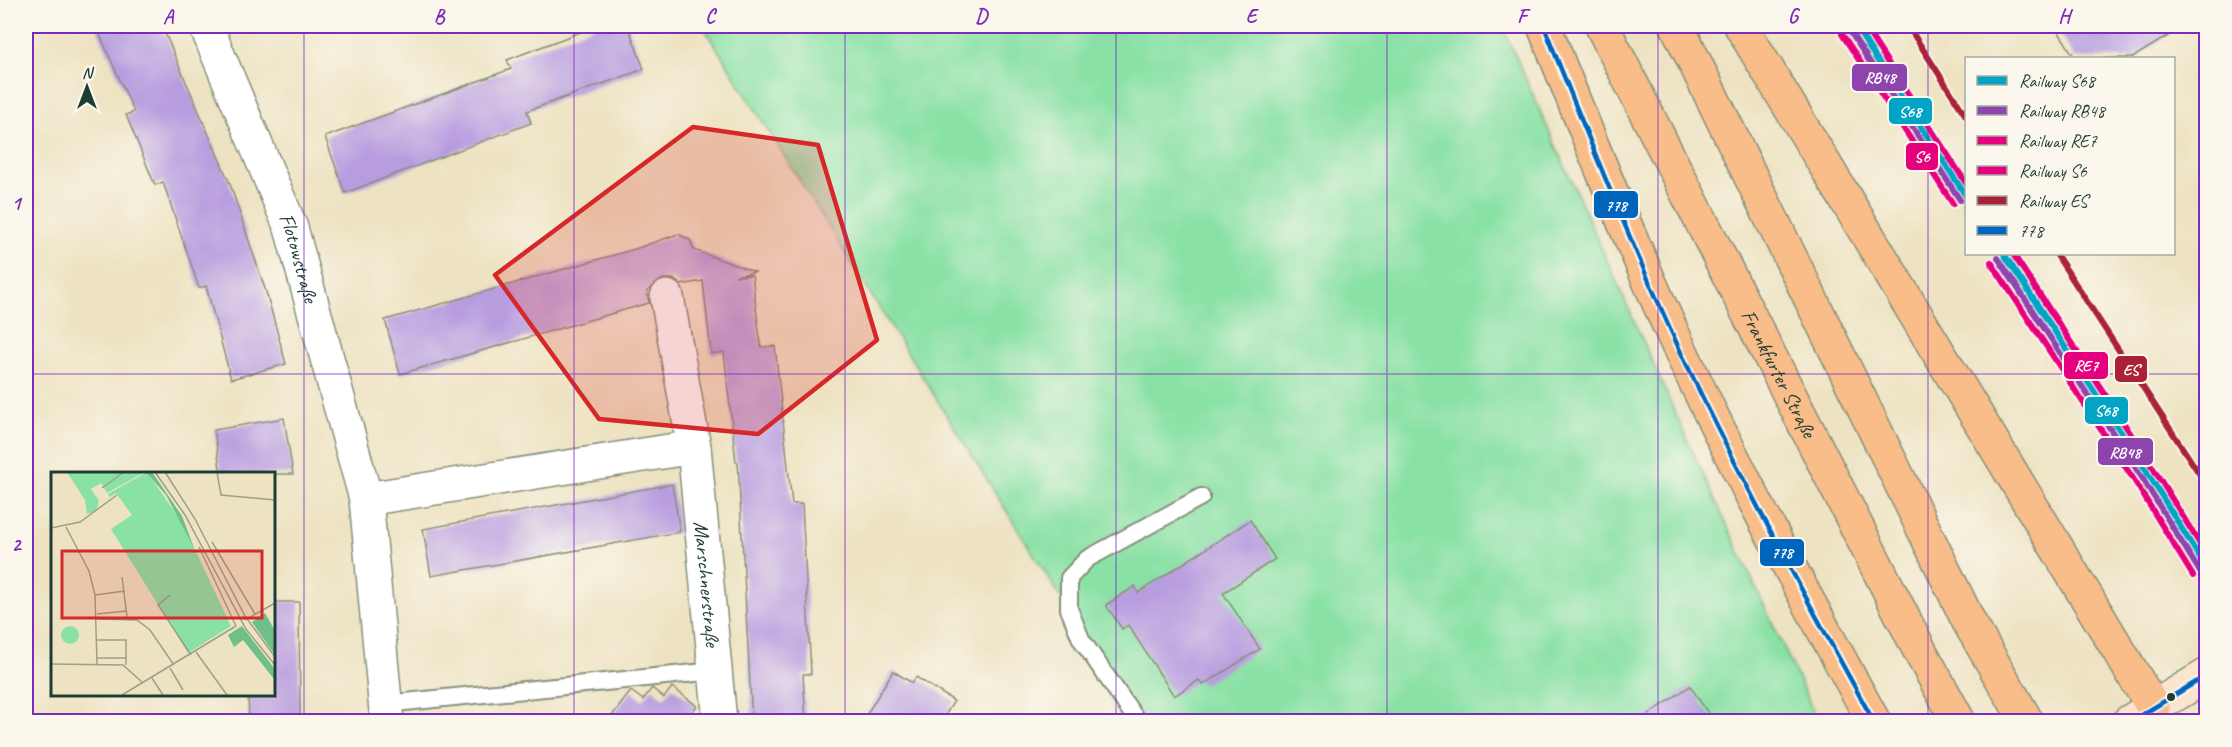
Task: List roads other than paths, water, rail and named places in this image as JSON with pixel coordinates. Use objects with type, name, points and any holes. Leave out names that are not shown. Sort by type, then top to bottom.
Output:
[{"type":"highway","points":[[1544,26],[1577,110],[1677,343],[1785,561],[1874,722]]},
{"type":"highway","name":"Frankfurter Straße","points":[[1602,26],[1920,651],[1959,722]]},
{"type":"highway","points":[[1677,26],[1969,622],[2027,722]]},
{"type":"highway","points":[[1741,26],[2141,714]]},
{"type":"main road","points":[[2141,714],[2206,676]]},
{"type":"street","name":"Flotowstraße","points":[[206,26],[291,228],[366,499],[386,713]]},
{"type":"street","points":[[366,499],[694,447],[668,297]]},
{"type":"street","name":"Marschnerstraße","points":[[694,447],[720,722]]},
{"type":"lane","points":[[1138,722],[1081,639],[1069,609],[1069,578],[1087,559],[1201,496]]},
{"type":"lane","points":[[386,713],[715,671]]},
{"type":"rail line","name":"S68","points":[[1855,26],[1965,194]]},
{"type":"rail line","name":"RE7","points":[[1864,26],[1965,181]]},
{"type":"rail line","name":"ES","points":[[1908,26],[1965,114]]},
{"type":"rail line","name":"RB48","points":[[1849,30],[1960,200]]},
{"type":"rail line","name":"S6","points":[[1842,34],[1953,204]]},
{"type":"rail line","name":"S68","points":[[2005,255],[2147,472],[2206,568]]},
{"type":"rail line","name":"RE7","points":[[2014,255],[2153,468],[2206,554]]},
{"type":"rail line","name":"ES","points":[[2057,255],[2206,484]]},
{"type":"rail line","name":"RB48","points":[[1998,258],[2141,476],[2200,572]]},
{"type":"rail line","name":"S6","points":[[1991,262],[2134,480],[2193,576]]}]
